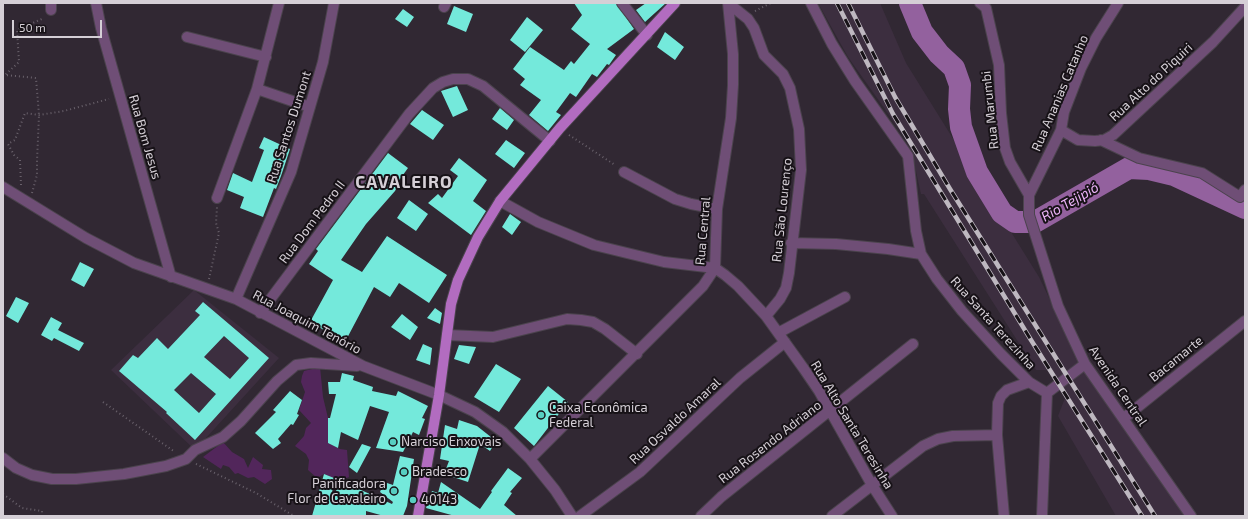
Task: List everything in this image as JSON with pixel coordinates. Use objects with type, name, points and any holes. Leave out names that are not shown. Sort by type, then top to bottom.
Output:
[{"type":"main road","points":[[418,516],[439,395],[451,304],[458,280],[478,237],[500,201],[560,128],[676,3]]},
{"type":"street","name":"Rua Bom Jesus","points":[[96,3],[101,28],[171,277]]},
{"type":"street","points":[[217,198],[257,89],[279,3]]},
{"type":"street","name":"Rua Santos Dumont","points":[[236,299],[291,172],[323,62],[334,3]]},
{"type":"street","points":[[622,3],[647,35]]},
{"type":"street","name":"Rua Central","points":[[530,460],[703,286],[715,268],[717,209],[730,118],[733,85],[733,54],[728,3]]},
{"type":"street","name":"Rua São Lourenço","points":[[728,3],[744,14],[754,28],[764,55],[787,80],[799,129],[801,170],[786,288],[780,299],[766,316]]},
{"type":"street","name":"Rua Santa Terezinha","points":[[811,3],[832,44],[854,81],[908,156],[916,231],[921,254],[937,279],[962,310],[1029,382],[1048,393]]},
{"type":"street","name":"Rua Ananias Catanho","points":[[1029,195],[1061,130],[1064,112],[1081,68],[1096,38],[1118,3]]},
{"type":"street","name":"Rua Marumbi","points":[[985,5],[999,65],[1001,113],[1005,148],[1010,162],[1029,195],[1029,215],[1035,237]]},
{"type":"street","name":"Rua Alto do Piquiri","points":[[1061,130],[1078,140],[1101,140],[1121,129],[1213,42],[1245,7]]},
{"type":"street","points":[[187,37],[266,56]]},
{"type":"street","name":"Rua Dom Pedro II","points":[[260,313],[409,114],[432,88],[443,82],[454,79],[468,79],[483,86],[550,140]]},
{"type":"street","points":[[257,89],[310,107]]},
{"type":"street","points":[[1101,140],[1139,158],[1202,173],[1240,197],[1245,190]]},
{"type":"street","points":[[624,172],[675,199],[717,209]]},
{"type":"street","name":"Rua Joaquim Tenório","points":[[3,187],[114,253],[171,277],[236,299],[363,366],[439,395],[489,421],[530,460],[555,490],[572,516]]},
{"type":"street","points":[[500,201],[550,227],[594,245],[664,262],[715,268]]},
{"type":"street","name":"Avenida Central","points":[[1035,237],[1058,306],[1085,364],[1191,516]]},
{"type":"street","points":[[792,243],[843,245],[921,254]]},
{"type":"street","name":"Rua Alto Santa Teresinha","points":[[715,268],[738,286],[766,316],[785,342],[819,391],[872,485],[892,516]]},
{"type":"street","points":[[778,333],[845,297]]},
{"type":"street","points":[[447,335],[493,337],[568,319],[581,320],[593,322],[605,329],[637,354]]},
{"type":"street","name":"Bacamarte","points":[[1124,418],[1245,321]]},
{"type":"street","name":"Rua Osvaldo Amaral","points":[[580,516],[655,459],[740,378],[785,342]]},
{"type":"street","name":"Rua Rosendo Adriano","points":[[700,516],[721,497],[830,412],[913,344]]},
{"type":"street","points":[[3,458],[16,468],[32,475],[52,479],[76,479],[124,474],[166,466],[186,460],[195,450],[223,437],[241,421],[282,376],[296,365],[318,363],[363,366]]},
{"type":"street","points":[[1042,516],[1048,393],[1085,364]]},
{"type":"street","points":[[1004,516],[997,435],[997,411],[1001,396],[1006,390],[1029,382]]},
{"type":"street","points":[[832,516],[923,446],[938,439],[953,436],[997,435]]},
{"type":"path","points":[[753,11],[771,3]]},
{"type":"path","points":[[29,202],[37,175],[39,115],[36,78],[5,75],[18,62],[17,30],[48,17],[51,7]]},
{"type":"path","points":[[16,195],[21,185],[20,160],[14,155],[8,144],[15,140],[25,113],[39,115],[64,111],[120,96]]},
{"type":"path","points":[[560,128],[624,172]]},
{"type":"path","points":[[207,290],[220,233],[216,223],[217,198]]},
{"type":"path","points":[[3,494],[22,508],[42,511],[42,516]]},
{"type":"shaded area","points":[[818,3],[880,3],[906,63],[1039,277],[1077,356],[1185,516],[1116,516],[1058,416],[1065,398],[1047,370],[1036,370],[924,194],[921,194],[912,153],[904,136],[848,57]]},
{"type":"shaded area","points":[[194,290],[279,358],[195,450],[111,370]]},
{"type":"shaded area","points":[[320,367],[323,397],[328,418],[328,443],[340,449],[347,450],[349,477],[340,481],[324,474],[317,478],[308,470],[309,460],[306,454],[295,446],[304,436],[306,428],[311,423],[299,410],[305,392],[301,382],[302,376],[304,371]]},
{"type":"shaded area","points":[[223,442],[232,452],[244,459],[248,468],[253,457],[263,465],[262,469],[271,470],[272,479],[265,484],[254,477],[248,478],[238,473],[235,474],[229,467],[223,465],[221,469],[203,457]]},
{"type":"building","points":[[574,3],[616,3],[634,29],[607,49],[616,55],[609,65],[607,64],[597,77],[592,74],[576,97],[570,93],[556,112],[561,115],[548,131],[529,115],[541,100],[520,85],[525,79],[513,69],[530,47],[564,70],[571,61],[574,64],[590,44],[571,29],[582,15]]},
{"type":"building","points":[[646,3],[666,3],[645,22],[636,10]]},
{"type":"building","points":[[454,6],[473,14],[466,32],[447,24]]},
{"type":"building","points":[[403,9],[414,17],[407,27],[395,19]]},
{"type":"building","points":[[527,17],[543,30],[525,52],[510,40]]},
{"type":"building","points":[[665,32],[684,47],[675,60],[657,47]]},
{"type":"building","points":[[457,86],[468,110],[453,117],[441,91]]},
{"type":"building","points":[[500,108],[514,120],[507,130],[492,119]]},
{"type":"building","points":[[422,110],[444,125],[433,140],[410,124]]},
{"type":"building","points":[[264,137],[290,149],[276,189],[274,188],[263,217],[240,208],[244,197],[227,190],[233,173],[252,182],[264,150],[259,148]]},
{"type":"building","points":[[506,140],[525,153],[514,168],[495,154]]},
{"type":"building","points":[[388,153],[408,168],[395,186],[397,187],[395,191],[366,224],[341,260],[362,272],[387,236],[447,275],[429,303],[399,283],[390,297],[374,287],[345,342],[310,322],[333,280],[309,264],[318,251],[316,249]]},
{"type":"building","points":[[459,158],[487,180],[473,201],[486,211],[471,235],[428,203],[438,194],[442,198],[458,176],[450,170]]},
{"type":"building","points":[[409,200],[428,214],[416,231],[397,218]]},
{"type":"building","points":[[510,214],[521,222],[512,235],[502,227]]},
{"type":"building","points":[[80,262],[94,269],[84,287],[71,280]]},
{"type":"building","points":[[16,297],[29,303],[18,323],[6,316]]},
{"type":"building","points":[[203,302],[269,358],[195,440],[166,413],[167,412],[119,371],[133,355],[138,358],[157,338],[168,349],[200,315],[195,311]],"holes":[[[224,336],[249,358],[230,379],[204,357]],[[191,373],[216,394],[199,413],[174,390]]]},
{"type":"building","points":[[435,308],[442,313],[440,324],[427,318]]},
{"type":"building","points":[[402,314],[418,327],[410,340],[391,327]]},
{"type":"building","points":[[51,317],[62,323],[58,330],[84,343],[79,351],[54,338],[52,341],[41,335]]},
{"type":"building","points":[[423,344],[432,348],[430,365],[416,360]]},
{"type":"building","points":[[459,345],[476,347],[469,364],[454,359]]},
{"type":"building","points":[[496,364],[521,379],[499,412],[474,397]]},
{"type":"building","points":[[342,373],[354,376],[353,380],[373,387],[372,391],[396,396],[398,391],[428,406],[422,418],[425,419],[419,435],[413,432],[403,452],[376,448],[389,412],[370,406],[358,440],[341,432],[338,448],[328,443],[328,418],[330,418],[336,394],[329,394],[328,382],[340,382]]},
{"type":"building","name":"Caixa Econômica Federal","points":[[548,386],[568,402],[534,446],[514,428]]},
{"type":"building","points":[[290,391],[302,400],[297,414],[299,415],[293,425],[291,424],[278,439],[281,443],[273,449],[255,433],[276,412],[273,410]]},
{"type":"building","points":[[459,420],[477,426],[496,441],[490,451],[480,444],[468,482],[444,474],[449,461],[440,459],[445,425],[457,429]]},
{"type":"building","points":[[362,444],[371,447],[357,473],[349,467]]},
{"type":"building","points":[[400,456],[414,459],[407,506],[403,516],[384,516],[366,511],[366,516],[312,516],[324,474],[334,478],[331,501],[341,481],[392,504],[393,502],[380,492],[384,482],[393,485]]},
{"type":"building","points":[[508,468],[522,478],[510,492],[512,493],[504,505],[517,516],[455,516],[426,508],[432,491],[438,493],[441,482],[480,509]]},
{"type":"waterway","name":"Rio Tejipió","points":[[910,3],[922,32],[939,54],[954,68],[960,85],[959,109],[961,127],[977,172],[1002,213],[1015,222],[1035,222],[1129,168],[1149,169],[1174,175],[1245,208]]},
{"type":"railway","points":[[837,3],[893,114],[1031,340],[1142,516]]},
{"type":"railway","points":[[848,3],[895,97],[950,189],[1155,516]]},
{"type":"place","name":"Caixa Econômica Federal","points":[[541,415]]},
{"type":"place","name":"Narciso Enxovais","points":[[393,442]]},
{"type":"place","name":"Bradesco","points":[[404,472]]},
{"type":"place","name":"Panificadora Flor de Cavaleiro","points":[[394,491]]},
{"type":"place","name":"40143","points":[[413,500]]},
{"type":"district","name":"CAVALEIRO","points":[[404,182]]}]
